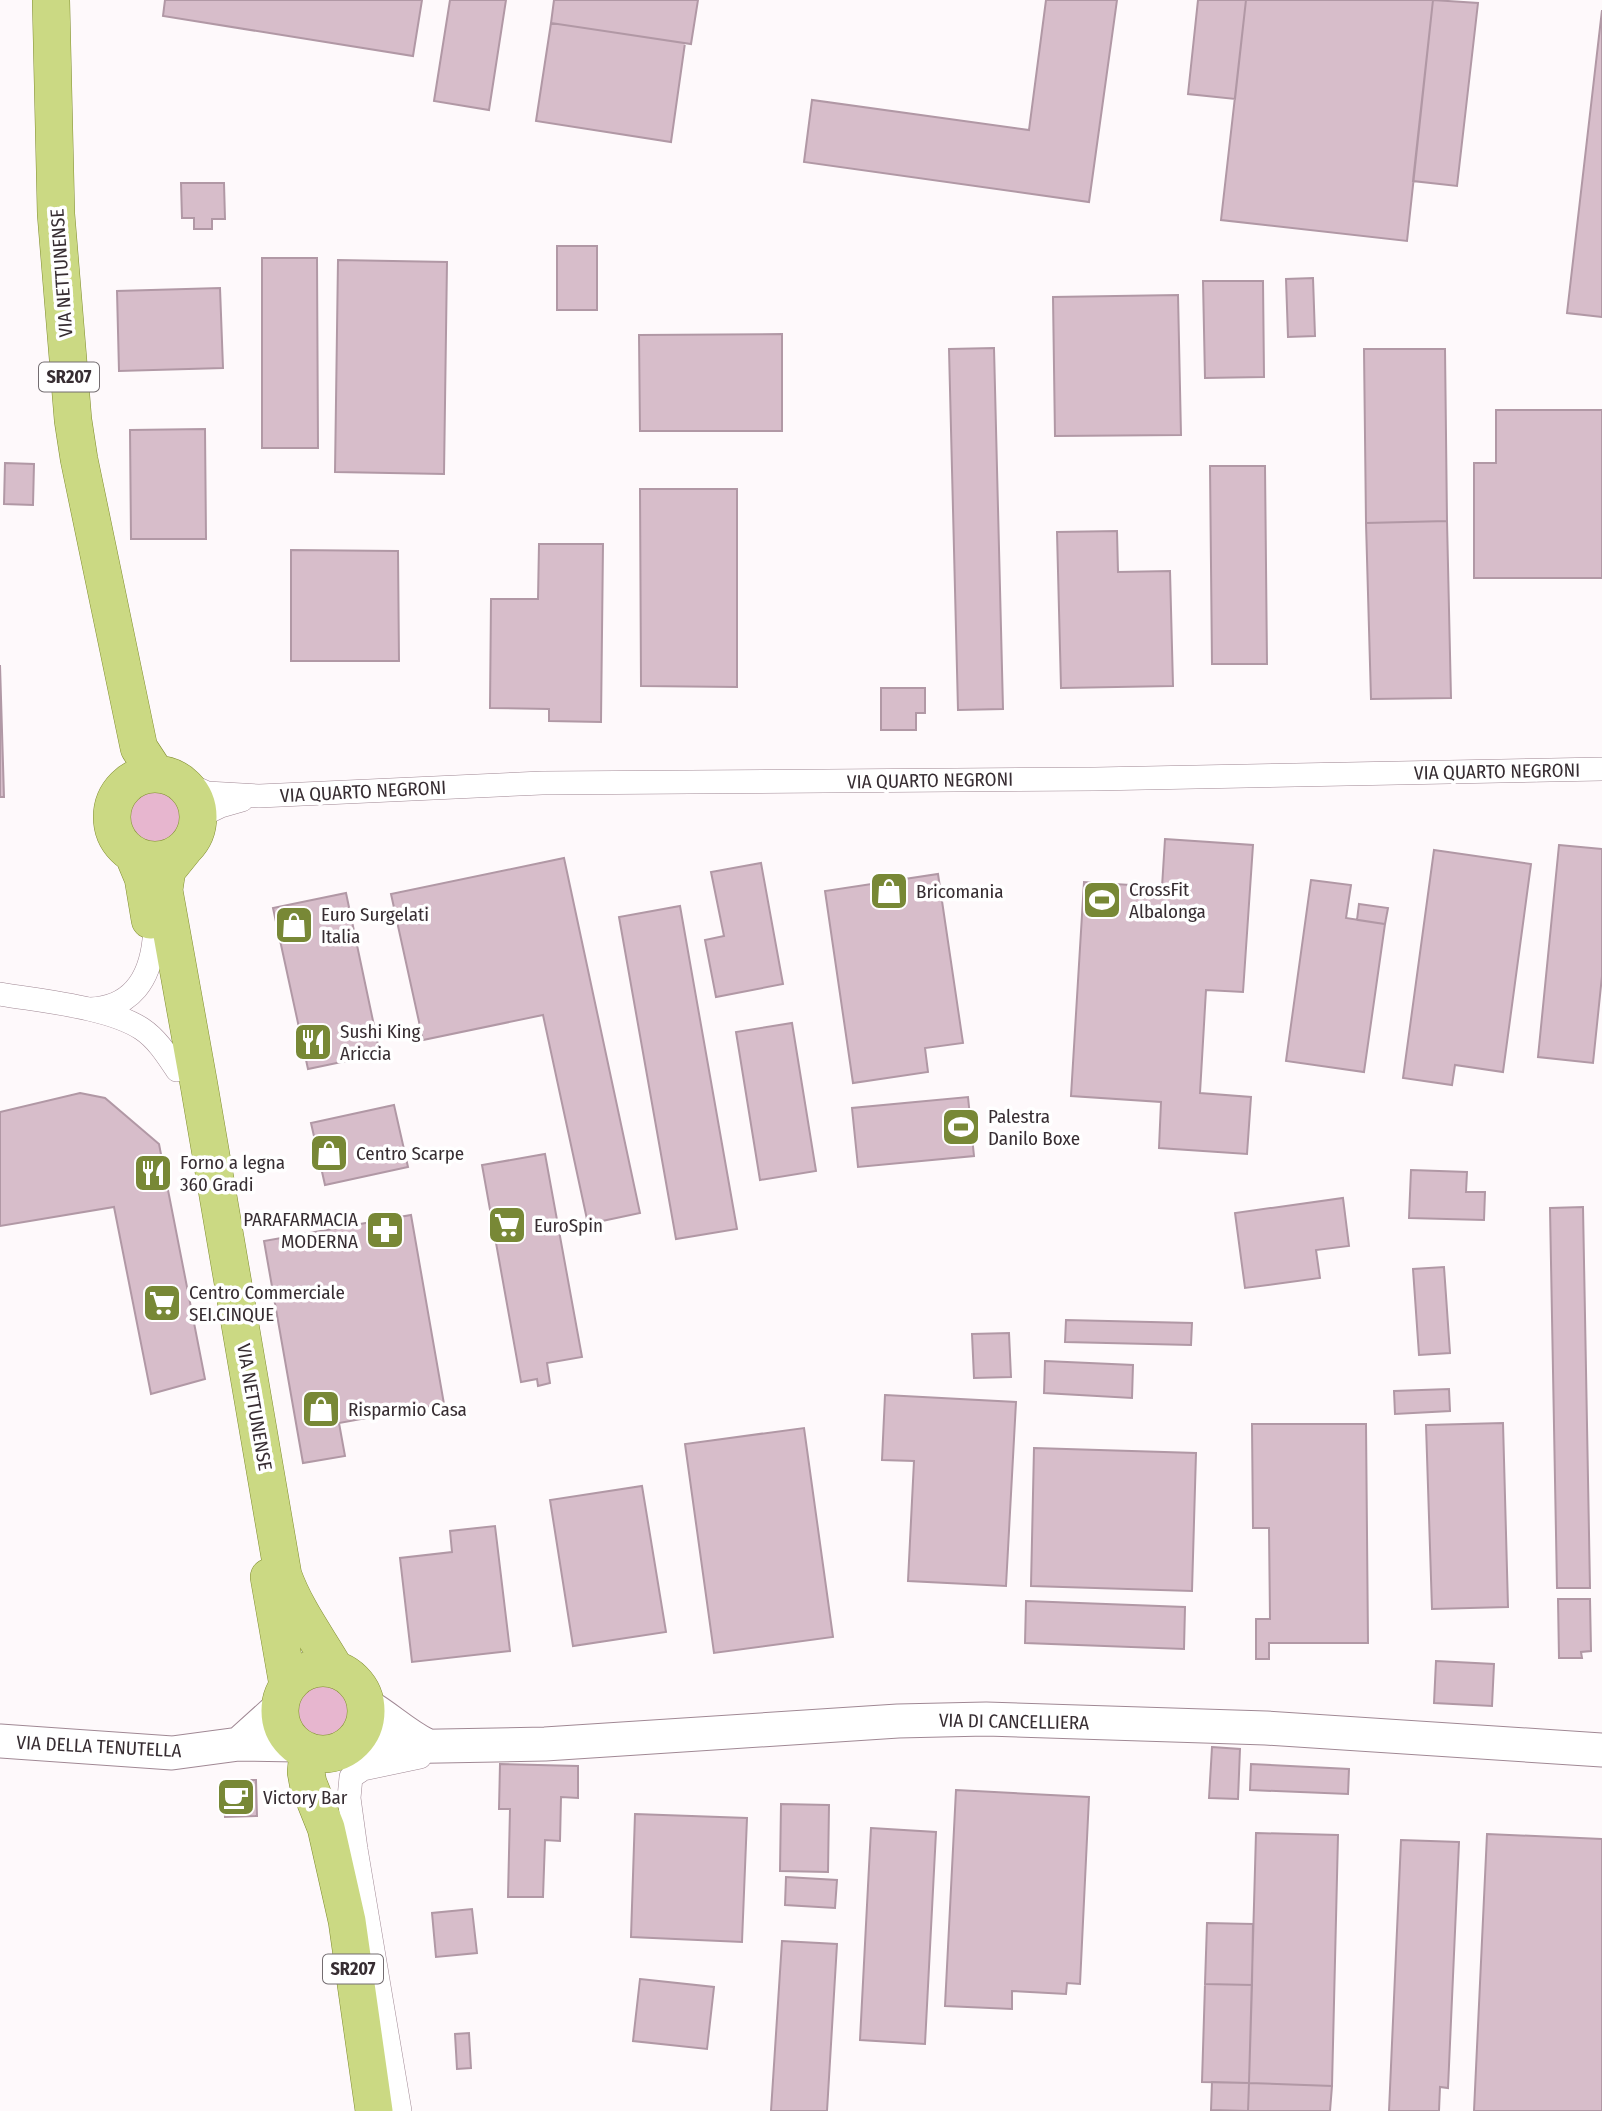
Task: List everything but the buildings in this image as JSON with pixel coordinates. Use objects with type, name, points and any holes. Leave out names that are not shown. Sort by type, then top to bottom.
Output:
[{"type":"main road","name":"VIA NETTUNENSE","points":[[51,0],[56,214],[73,420],[79,458],[152,770]]},
{"type":"main road","name":"SR207","points":[[152,770],[193,796],[191,833]]},
{"type":"main road","points":[[152,770],[120,792],[112,821],[119,840],[133,854],[159,860],[172,856],[191,833]]},
{"type":"main road","name":"VIA NETTUNENSE","points":[[191,833],[167,870],[164,890],[283,1575],[302,1616],[335,1669],[356,1682],[366,1705]]},
{"type":"main road","name":"VIA NETTUNENSE","points":[[133,854],[144,878],[284,1696],[284,1728],[326,1746]]},
{"type":"main road","points":[[284,1696],[297,1676],[322,1667],[335,1669]]},
{"type":"main road","name":"SR207","points":[[366,1705],[365,1724],[326,1746],[330,1785],[326,1829],[347,1921],[374,2111]]},
{"type":"street","name":"VIA QUARTO NEGRONI","points":[[152,770],[207,793],[259,796],[550,783],[1084,779],[1602,769]]},
{"type":"street","name":"VIA QUARTO NEGRONI","points":[[191,833],[229,803],[259,796]]},
{"type":"street","points":[[81,1009],[112,1006],[132,993],[149,970],[154,940]]},
{"type":"street","points":[[0,994],[119,1018],[141,1029],[161,1047],[177,1070]]},
{"type":"street","points":[[239,1744],[284,1696]]},
{"type":"street","points":[[366,1705],[382,1714],[407,1735],[434,1746],[433,1754],[363,1769],[351,1777],[349,1798],[400,2111]]},
{"type":"street","name":"VIA DI CANCELLIERA","points":[[326,1746],[545,1744],[898,1721],[985,1719],[1266,1728],[1602,1750]]},
{"type":"street","name":"VIA DELLA TENUTELLA","points":[[0,1741],[173,1753],[239,1744],[326,1746]]},
{"type":"shaded area","points":[[147,778],[179,786],[192,801],[195,815],[194,829],[186,840],[168,854],[152,857],[139,854],[128,845],[120,833],[116,819],[119,805],[128,790]]},
{"type":"shaded area","points":[[316,1681],[328,1681],[347,1694],[352,1711],[350,1723],[339,1736],[328,1741],[316,1741],[297,1728],[292,1717],[292,1705],[305,1686]]},
{"type":"place","name":"Bricomania","points":[[889,891]]},
{"type":"place","name":"CrossFit Albalonga","points":[[1102,900]]},
{"type":"place","name":"Euro Surgelati Italia","points":[[294,925]]},
{"type":"place","name":"Sushi King Ariccia","points":[[313,1042]]},
{"type":"place","name":"Palestra Danilo Boxe","points":[[961,1127]]},
{"type":"place","name":"Centro Scarpe","points":[[329,1153]]},
{"type":"place","name":"Forno a legna 360 Gradi","points":[[153,1173]]},
{"type":"place","name":"EuroSpin","points":[[507,1225]]},
{"type":"place","name":"PARAFARMACIA MODERNA","points":[[385,1230]]},
{"type":"place","name":"Centro Commerciale SEI.CINQUE","points":[[162,1303]]},
{"type":"place","name":"Risparmio Casa","points":[[321,1409]]},
{"type":"place","name":"Victory Bar","points":[[236,1797]]}]
